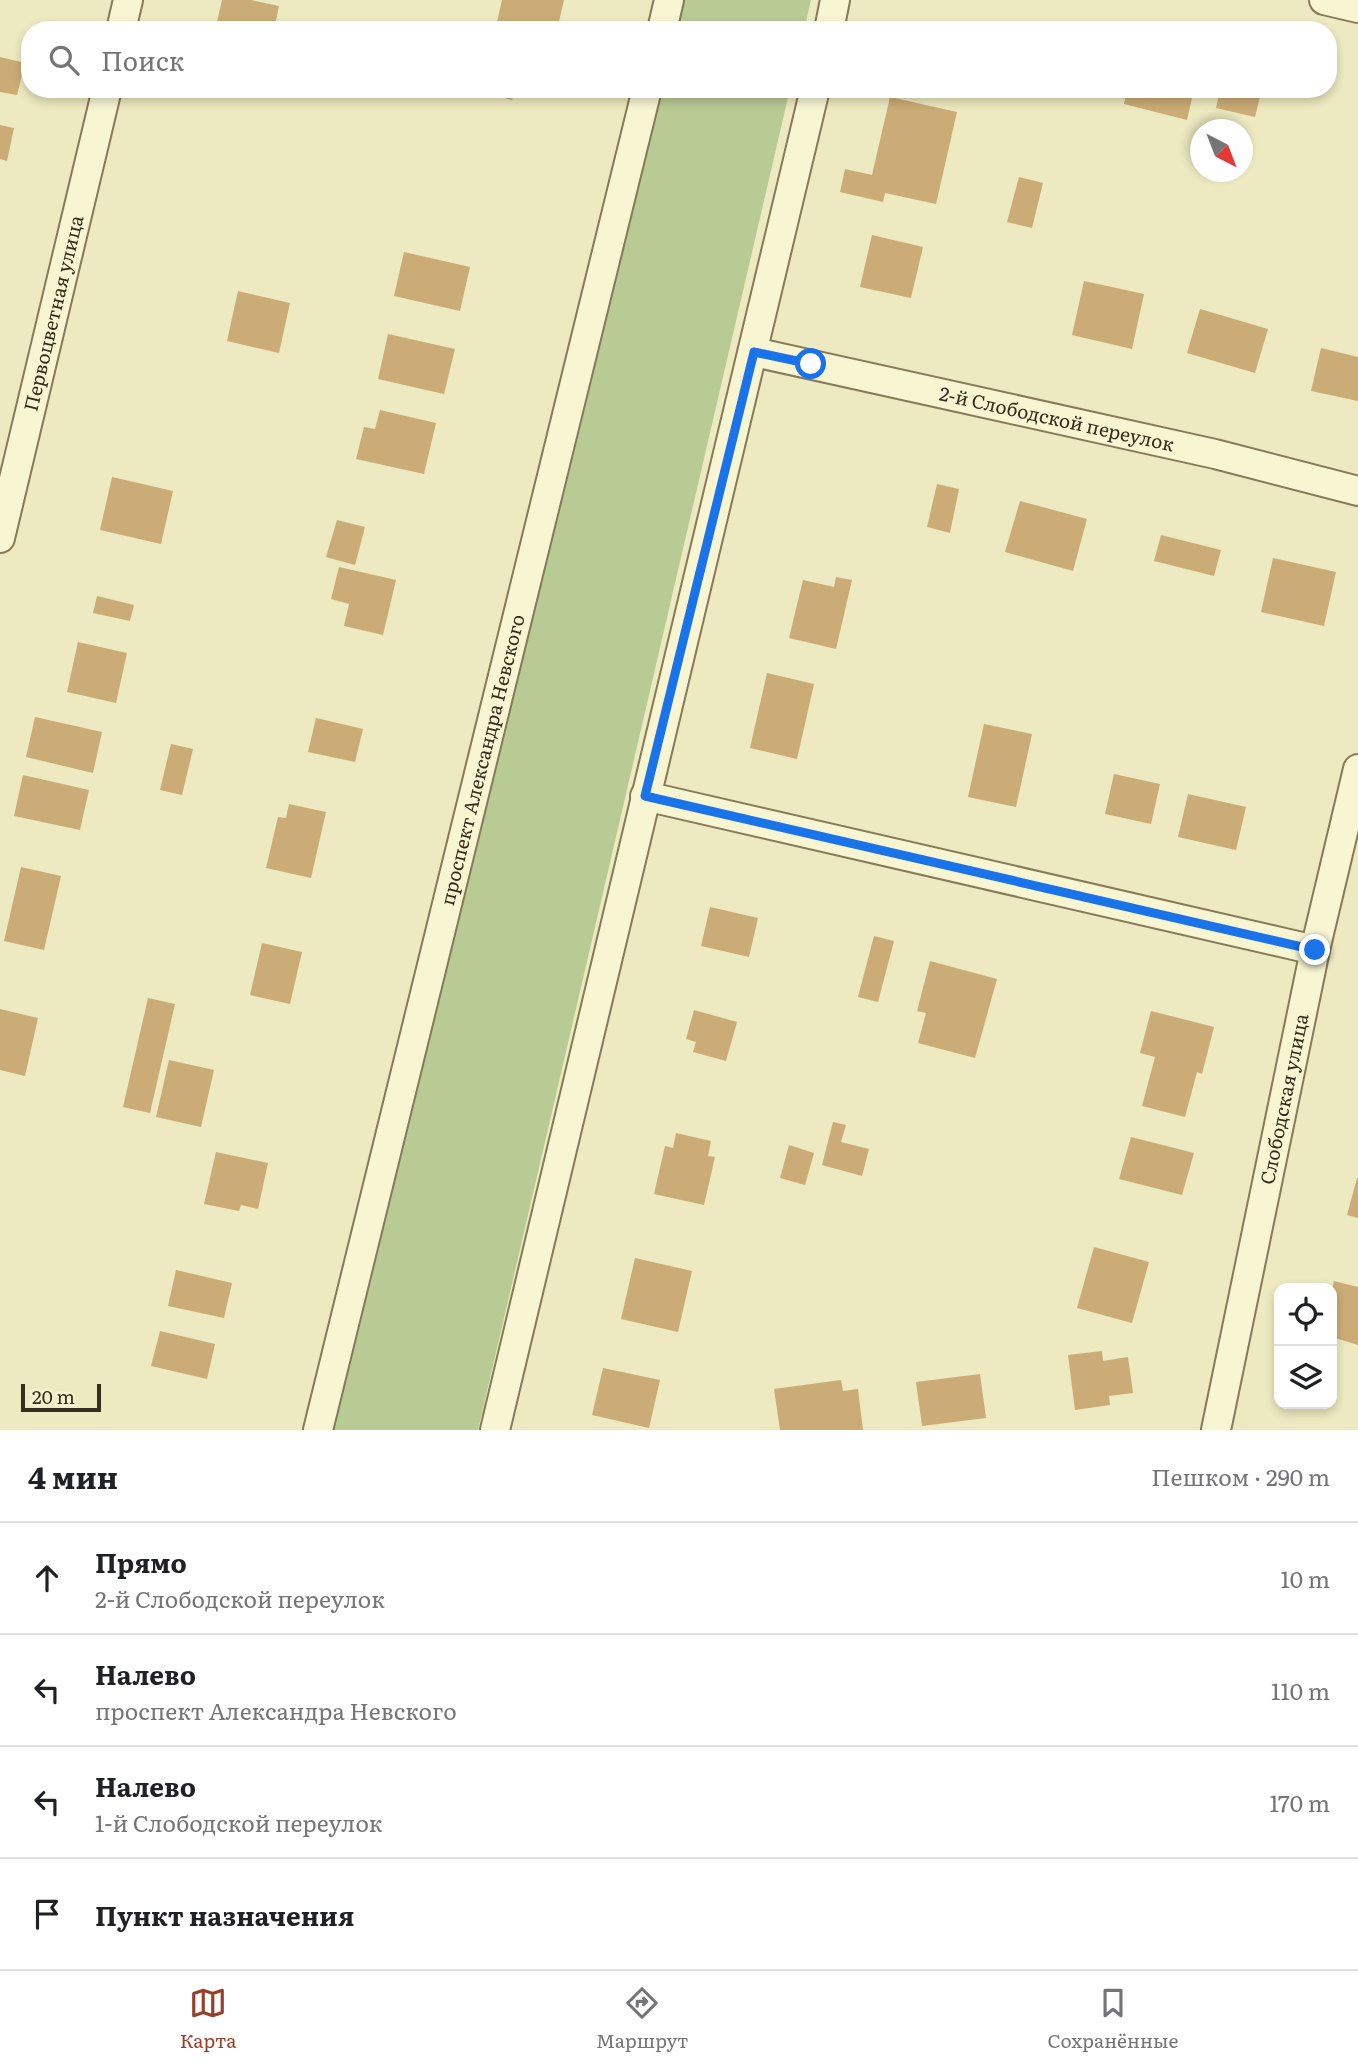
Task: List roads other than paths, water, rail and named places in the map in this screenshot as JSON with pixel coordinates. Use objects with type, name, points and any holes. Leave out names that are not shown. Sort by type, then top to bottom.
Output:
[{"type":"street","points":[[123,21],[128,0]]},
{"type":"street","points":[[664,21],[669,0]]},
{"type":"street","points":[[831,21],[835,0]]},
{"type":"street","points":[[1324,0],[1358,8]]},
{"type":"street","name":"Первоцветная улица","points":[[0,538],[105,98]]},
{"type":"street","name":"проспект Александра Невского","points":[[318,1430],[645,98]]},
{"type":"street","points":[[495,1430],[813,98]]},
{"type":"street","name":"2-й Слободской переулок","points":[[754,352],[1215,454],[1358,491]]},
{"type":"street","name":"Слободская улица","points":[[1216,1430],[1315,950],[1358,769]]},
{"type":"street","points":[[645,796],[1315,950]]}]
